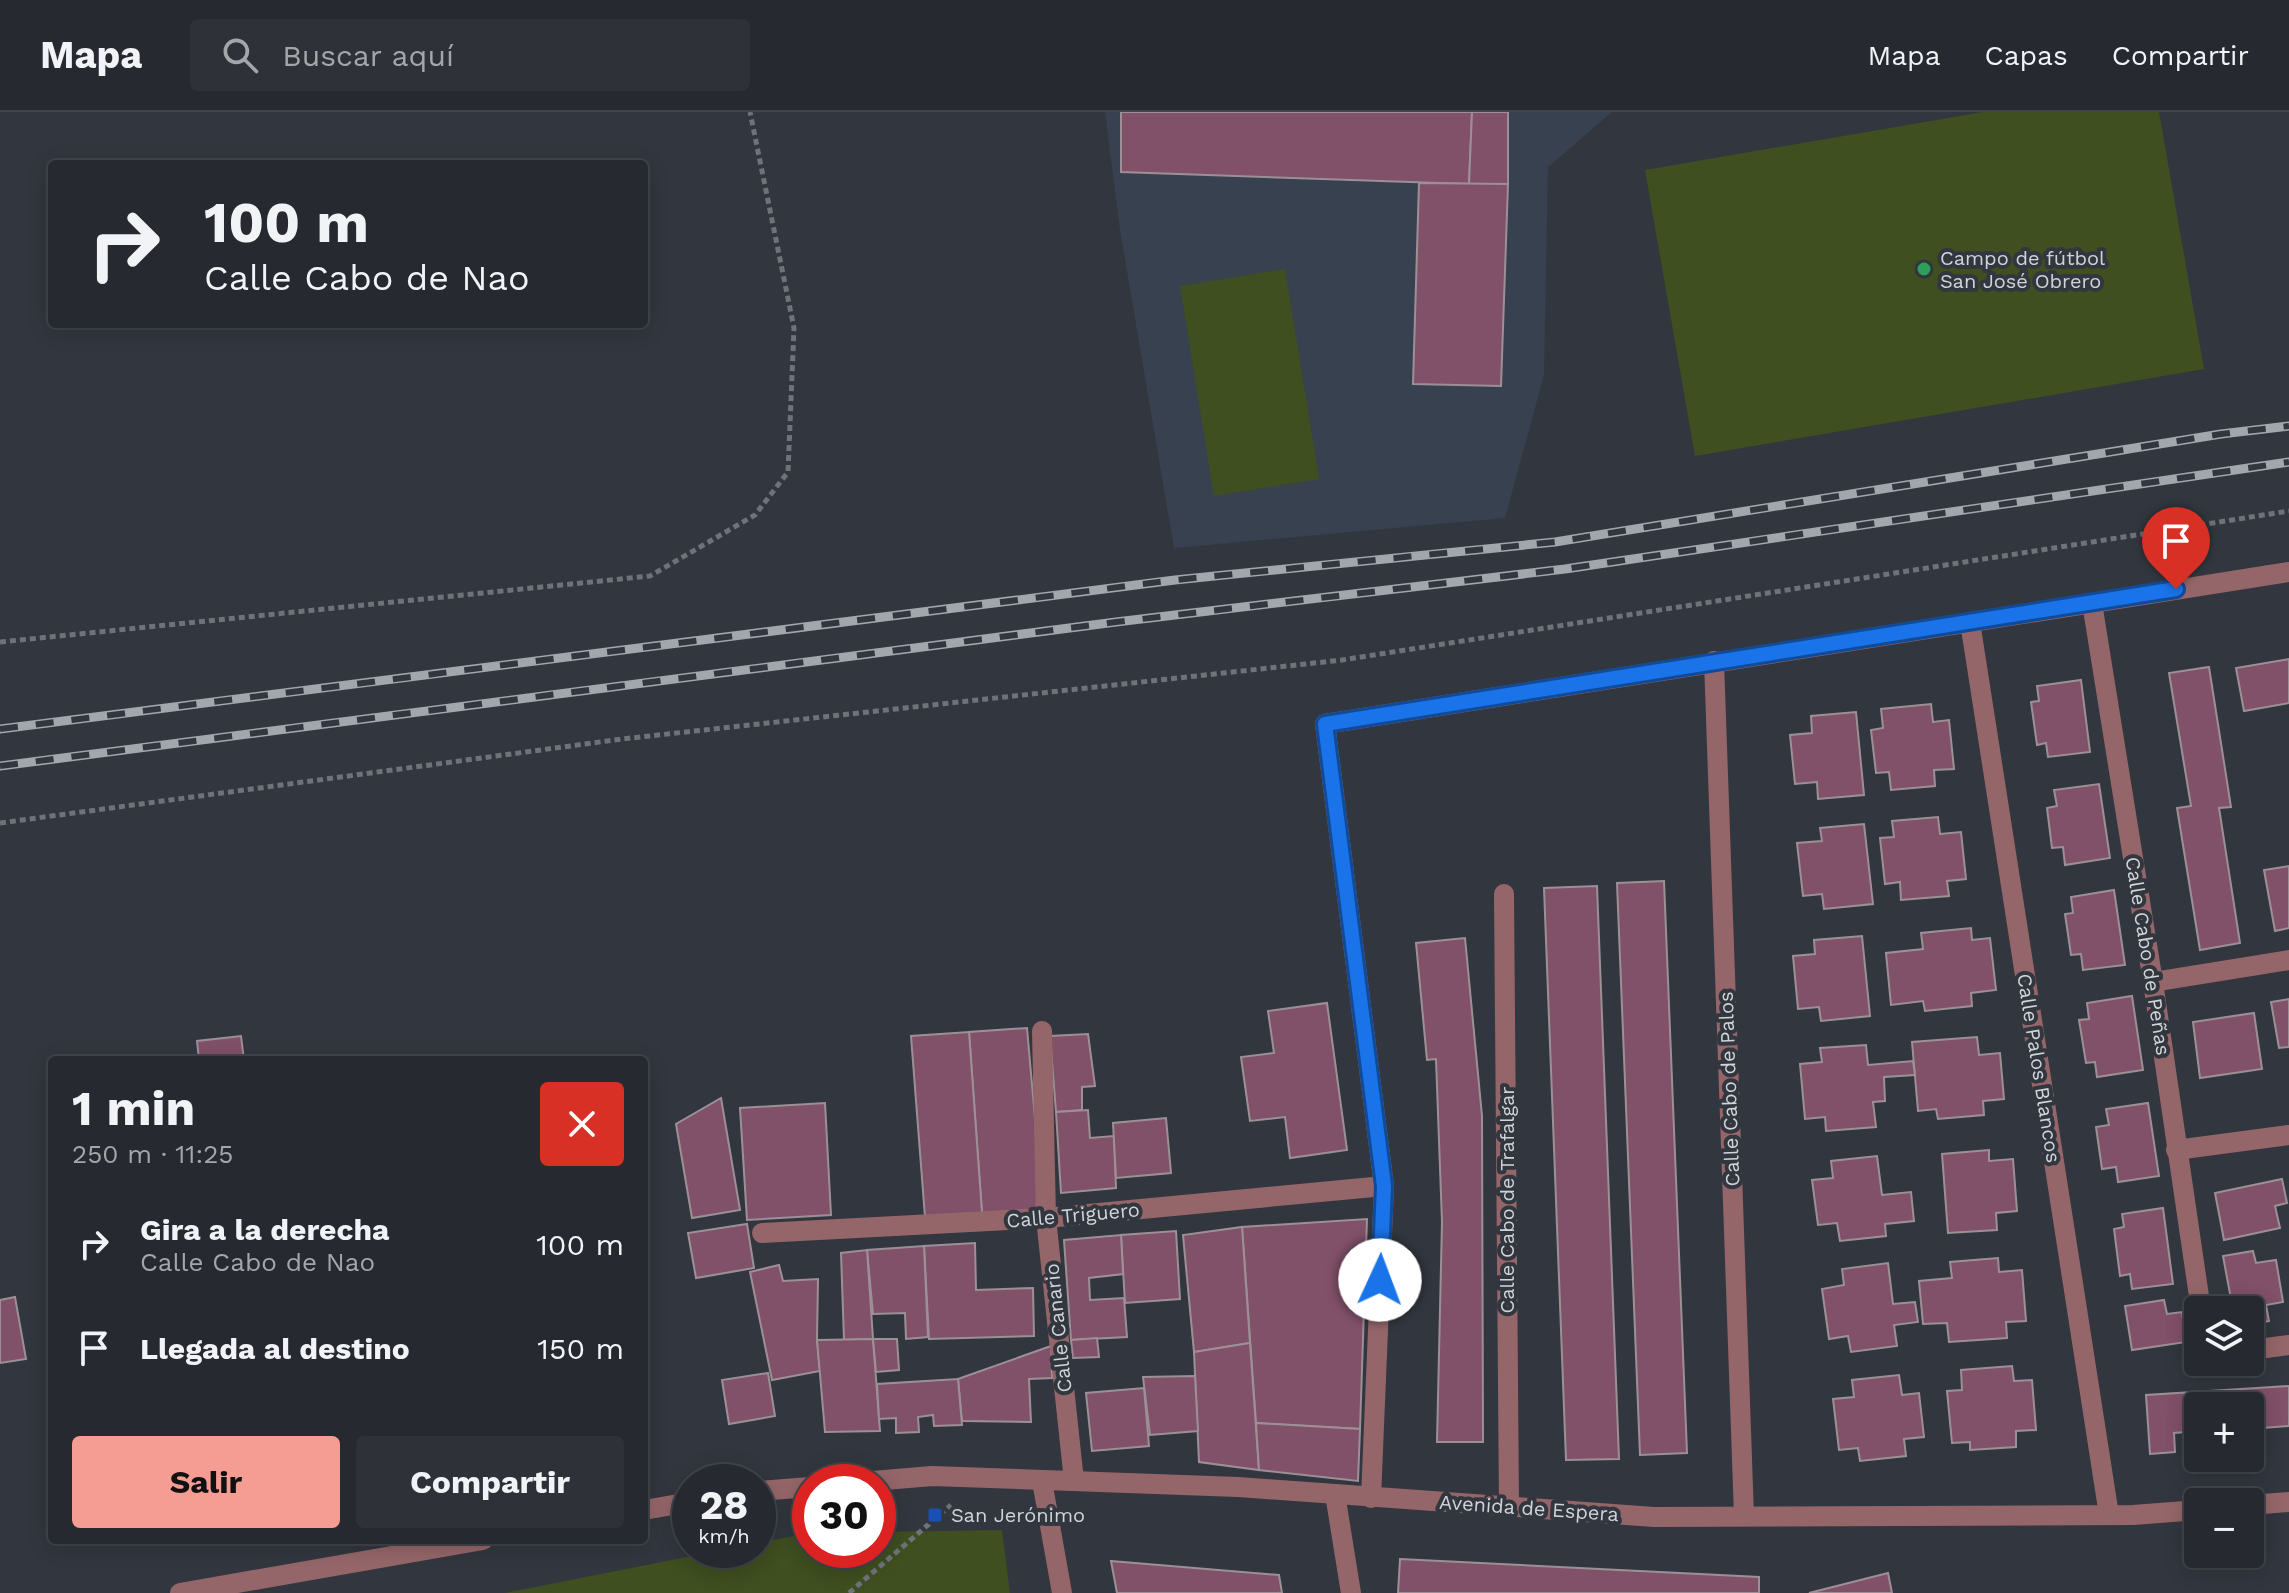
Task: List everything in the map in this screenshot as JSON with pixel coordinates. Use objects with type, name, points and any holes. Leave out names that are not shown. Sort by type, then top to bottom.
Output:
[{"type":"street","points":[[1371,1498],[1384,1186],[1325,724],[2289,572]]},
{"type":"street","name":"Calle Cabo de Peñas","points":[[2092,603],[2153,982],[2199,1296]]},
{"type":"street","name":"Calle Palos Blancos","points":[[1970,622],[2109,1515]]},
{"type":"street","name":"Calle Cabo de Palos","points":[[1714,661],[1744,1516]]},
{"type":"street","name":"Calle Cabo de Trafalgar","points":[[1504,894],[1509,1506]]},
{"type":"street","points":[[2153,982],[2289,960]]},
{"type":"street","name":"Calle Canario","points":[[1042,1031],[1046,1218],[1074,1481]]},
{"type":"street","points":[[2176,1150],[2289,1135]]},
{"type":"street","name":"Calle Triguero","points":[[762,1233],[1046,1218],[1384,1186]]},
{"type":"street","points":[[2264,1348],[2289,1345]]},
{"type":"street","name":"Avenida de Espera","points":[[896,1479],[932,1476],[1335,1494],[1654,1517],[2109,1515],[2184,1511]]},
{"type":"street","points":[[1042,1481],[1062,1593]]},
{"type":"street","points":[[1335,1494],[1351,1593]]},
{"type":"street","points":[[2264,1504],[2289,1502]]},
{"type":"street","points":[[648,1509],[672,1505]]},
{"type":"street","points":[[180,1593],[460,1544]]},
{"type":"path","points":[[0,642],[650,576],[755,515],[788,472],[794,328],[750,112]]},
{"type":"path","points":[[0,823],[622,739],[1342,660],[2289,511]]},
{"type":"path","points":[[849,1593],[982,1478]]},
{"type":"shaded area","points":[[1105,112],[1612,112],[1548,167],[1544,375],[1505,518],[1174,548],[1120,230]]},
{"type":"green space","name":"Campo de fútbol San José Obrero","points":[[1983,112],[2159,112],[2204,369],[1695,456],[1645,170]]},
{"type":"green space","points":[[1285,269],[1319,479],[1214,496],[1180,286]]},
{"type":"green space","points":[[1002,1530],[1010,1593],[505,1593],[672,1560],[672,1568],[776,1568],[776,1539],[792,1536],[792,1568],[896,1568],[896,1532]]},
{"type":"building","points":[[1121,112],[1472,112],[1469,184],[1121,172]]},
{"type":"building","points":[[1472,112],[1508,112],[1508,184],[1469,184]]},
{"type":"building","points":[[1419,183],[1508,184],[1501,386],[1413,384]]},
{"type":"building","points":[[2289,659],[2289,703],[2244,711],[2236,668]]},
{"type":"building","points":[[2209,667],[2231,807],[2219,808],[2240,943],[2200,950],[2177,808],[2191,806],[2169,673]]},
{"type":"building","points":[[2081,680],[2090,752],[2048,757],[2046,743],[2037,745],[2031,702],[2039,701],[2037,686]]},
{"type":"building","points":[[1931,704],[1933,722],[1949,720],[1954,769],[1934,770],[1935,786],[1891,790],[1889,772],[1876,773],[1871,730],[1883,728],[1881,709]]},
{"type":"building","points":[[1856,712],[1864,795],[1818,799],[1817,782],[1795,784],[1790,735],[1812,733],[1811,716]]},
{"type":"building","points":[[2099,784],[2110,858],[2065,865],[2063,847],[2052,848],[2047,808],[2057,806],[2054,790]]},
{"type":"building","points":[[1938,817],[1940,834],[1961,832],[1966,879],[1947,881],[1949,896],[1901,900],[1900,882],[1885,884],[1880,838],[1894,837],[1892,821]]},
{"type":"building","points":[[1864,824],[1873,904],[1824,909],[1822,894],[1803,896],[1797,843],[1822,841],[1820,828]]},
{"type":"building","points":[[2289,866],[2289,928],[2275,931],[2264,870]]},
{"type":"building","points":[[1664,881],[1687,1453],[1640,1455],[1617,883]]},
{"type":"building","points":[[1597,886],[1619,1459],[1566,1460],[1544,888]]},
{"type":"building","points":[[2114,890],[2125,965],[2083,970],[2081,954],[2071,955],[2065,914],[2073,913],[2071,897]]},
{"type":"building","points":[[1971,928],[1972,940],[1990,938],[1996,990],[1971,993],[1972,1006],[1925,1011],[1923,1001],[1891,1005],[1886,953],[1923,949],[1921,933]]},
{"type":"building","points":[[1862,936],[1870,1016],[1821,1021],[1819,1007],[1798,1009],[1793,956],[1815,954],[1814,940]]},
{"type":"building","points":[[1465,938],[1482,1116],[1483,1442],[1437,1442],[1442,1222],[1436,1059],[1427,1060],[1416,943]]},
{"type":"building","points":[[2132,996],[2143,1070],[2097,1077],[2095,1062],[2086,1063],[2079,1020],[2089,1019],[2087,1003]]},
{"type":"building","points":[[2289,999],[2289,1047],[2279,1048],[2271,1002]]},
{"type":"building","points":[[1327,1003],[1347,1150],[1290,1158],[1285,1117],[1250,1121],[1241,1057],[1274,1053],[1268,1011]]},
{"type":"building","points":[[2254,1013],[2262,1069],[2200,1078],[2193,1022]]},
{"type":"building","points":[[1027,1028],[1043,1209],[982,1213],[969,1032]]},
{"type":"building","points":[[969,1032],[982,1213],[925,1217],[911,1036]]},
{"type":"building","points":[[1088,1034],[1095,1086],[1082,1087],[1082,1110],[1056,1112],[1050,1036]]},
{"type":"building","points":[[241,1036],[244,1056],[199,1056],[197,1041]]},
{"type":"building","points":[[1977,1037],[1979,1055],[2000,1053],[2004,1099],[1983,1101],[1984,1115],[1938,1119],[1936,1109],[1918,1111],[1912,1042]]},
{"type":"building","points":[[1866,1045],[1868,1065],[1913,1061],[1915,1075],[1884,1077],[1885,1101],[1873,1102],[1876,1127],[1826,1131],[1825,1117],[1805,1119],[1800,1064],[1822,1062],[1820,1048]]},
{"type":"building","points":[[721,1098],[740,1210],[692,1218],[676,1124]]},
{"type":"building","points":[[825,1103],[831,1215],[747,1220],[740,1108]]},
{"type":"building","points":[[2148,1103],[2159,1176],[2118,1182],[2116,1167],[2102,1169],[2096,1127],[2109,1125],[2106,1109]]},
{"type":"building","points":[[1088,1110],[1090,1138],[1114,1136],[1116,1188],[1061,1193],[1056,1112]]},
{"type":"building","points":[[1166,1118],[1171,1173],[1116,1178],[1113,1123]]},
{"type":"building","points":[[1989,1150],[1989,1161],[2013,1159],[2017,1211],[1996,1213],[1997,1230],[1948,1233],[1942,1154]]},
{"type":"building","points":[[1877,1156],[1882,1195],[1911,1192],[1914,1221],[1885,1224],[1886,1236],[1840,1241],[1837,1223],[1818,1225],[1812,1180],[1833,1178],[1831,1161]]},
{"type":"building","points":[[2282,1179],[2287,1203],[2275,1206],[2280,1228],[2224,1240],[2215,1193]]},
{"type":"building","points":[[2163,1208],[2173,1284],[2132,1289],[2130,1274],[2120,1276],[2114,1229],[2124,1227],[2122,1214]]},
{"type":"building","points":[[1367,1219],[1360,1429],[1256,1423],[1242,1227]]},
{"type":"building","points":[[747,1224],[754,1268],[696,1278],[688,1233]]},
{"type":"building","points":[[1242,1227],[1250,1343],[1194,1352],[1183,1235]]},
{"type":"building","points":[[1176,1231],[1180,1299],[1125,1303],[1121,1235]]},
{"type":"building","points":[[1121,1235],[1123,1274],[1089,1278],[1090,1300],[1124,1298],[1127,1337],[1071,1340],[1064,1240]]},
{"type":"building","points":[[975,1243],[976,1290],[1033,1288],[1034,1336],[929,1339],[924,1246]]},
{"type":"building","points":[[924,1246],[928,1337],[906,1339],[905,1313],[873,1314],[867,1250]]},
{"type":"building","points":[[867,1250],[873,1339],[844,1340],[841,1253]]},
{"type":"building","points":[[2253,1251],[2256,1263],[2276,1260],[2283,1302],[2266,1305],[2269,1321],[2264,1322],[2264,1296],[2230,1296],[2223,1256]]},
{"type":"building","points":[[1998,1258],[1999,1272],[2022,1270],[2026,1321],[2006,1322],[2007,1338],[1949,1342],[1947,1323],[1923,1324],[1919,1281],[1952,1278],[1950,1262]]},
{"type":"building","points":[[1888,1263],[1893,1304],[1915,1302],[1918,1322],[1894,1325],[1897,1346],[1851,1352],[1848,1336],[1829,1339],[1822,1289],[1844,1285],[1842,1269]]},
{"type":"building","points":[[779,1265],[783,1281],[818,1279],[820,1371],[772,1380],[750,1272]]},
{"type":"building","points":[[15,1297],[26,1359],[0,1363],[0,1300]]},
{"type":"building","points":[[2164,1300],[2167,1314],[2182,1312],[2184,1342],[2132,1350],[2125,1306]]},
{"type":"building","points":[[1097,1338],[1099,1357],[1073,1358],[1071,1340]]},
{"type":"building","points":[[873,1339],[880,1431],[825,1432],[817,1340]]},
{"type":"building","points":[[873,1339],[897,1339],[899,1370],[876,1372]]},
{"type":"building","points":[[1250,1343],[1259,1470],[1199,1462],[1194,1352]]},
{"type":"building","points":[[1051,1346],[1052,1378],[1029,1379],[1031,1422],[962,1421],[958,1379]]},
{"type":"building","points":[[2012,1366],[2014,1381],[2032,1380],[2036,1430],[2016,1431],[2016,1447],[1970,1450],[1970,1442],[1952,1443],[1947,1391],[1962,1390],[1961,1370]]},
{"type":"building","points":[[768,1373],[775,1416],[729,1424],[722,1380]]},
{"type":"building","points":[[1899,1375],[1902,1395],[1919,1393],[1924,1437],[1904,1439],[1906,1456],[1860,1461],[1858,1448],[1839,1450],[1833,1399],[1854,1397],[1852,1380]]},
{"type":"building","points":[[1195,1376],[1198,1431],[1150,1435],[1143,1377]]},
{"type":"building","points":[[958,1379],[962,1425],[934,1426],[933,1415],[918,1417],[919,1432],[896,1433],[896,1418],[879,1419],[877,1384]]},
{"type":"building","points":[[2289,1386],[2289,1426],[2264,1428],[2264,1392],[2194,1392]]},
{"type":"building","points":[[1144,1388],[1149,1446],[1092,1451],[1086,1393]]},
{"type":"building","points":[[2184,1393],[2184,1432],[2174,1433],[2175,1452],[2150,1454],[2146,1395]]},
{"type":"building","points":[[1256,1423],[1360,1429],[1358,1481],[1259,1470]]},
{"type":"building","points":[[1400,1559],[1759,1577],[1759,1593],[1398,1593]]},
{"type":"building","points":[[1111,1561],[1279,1575],[1282,1593],[1117,1593]]},
{"type":"building","points":[[1888,1573],[1892,1593],[1809,1593]]},
{"type":"railway","points":[[0,729],[1175,580],[1555,542],[2221,434],[2289,426]]},
{"type":"railway","points":[[0,766],[1116,622],[1565,569],[2289,462]]},
{"type":"place","name":"Campo de fútbol San José Obrero","points":[[1924,269]]},
{"type":"place","name":"San Jerónimo","points":[[935,1515]]},
{"type":"route","points":[[1380,1280],[1384,1186],[1325,724],[2176,589]]}]
